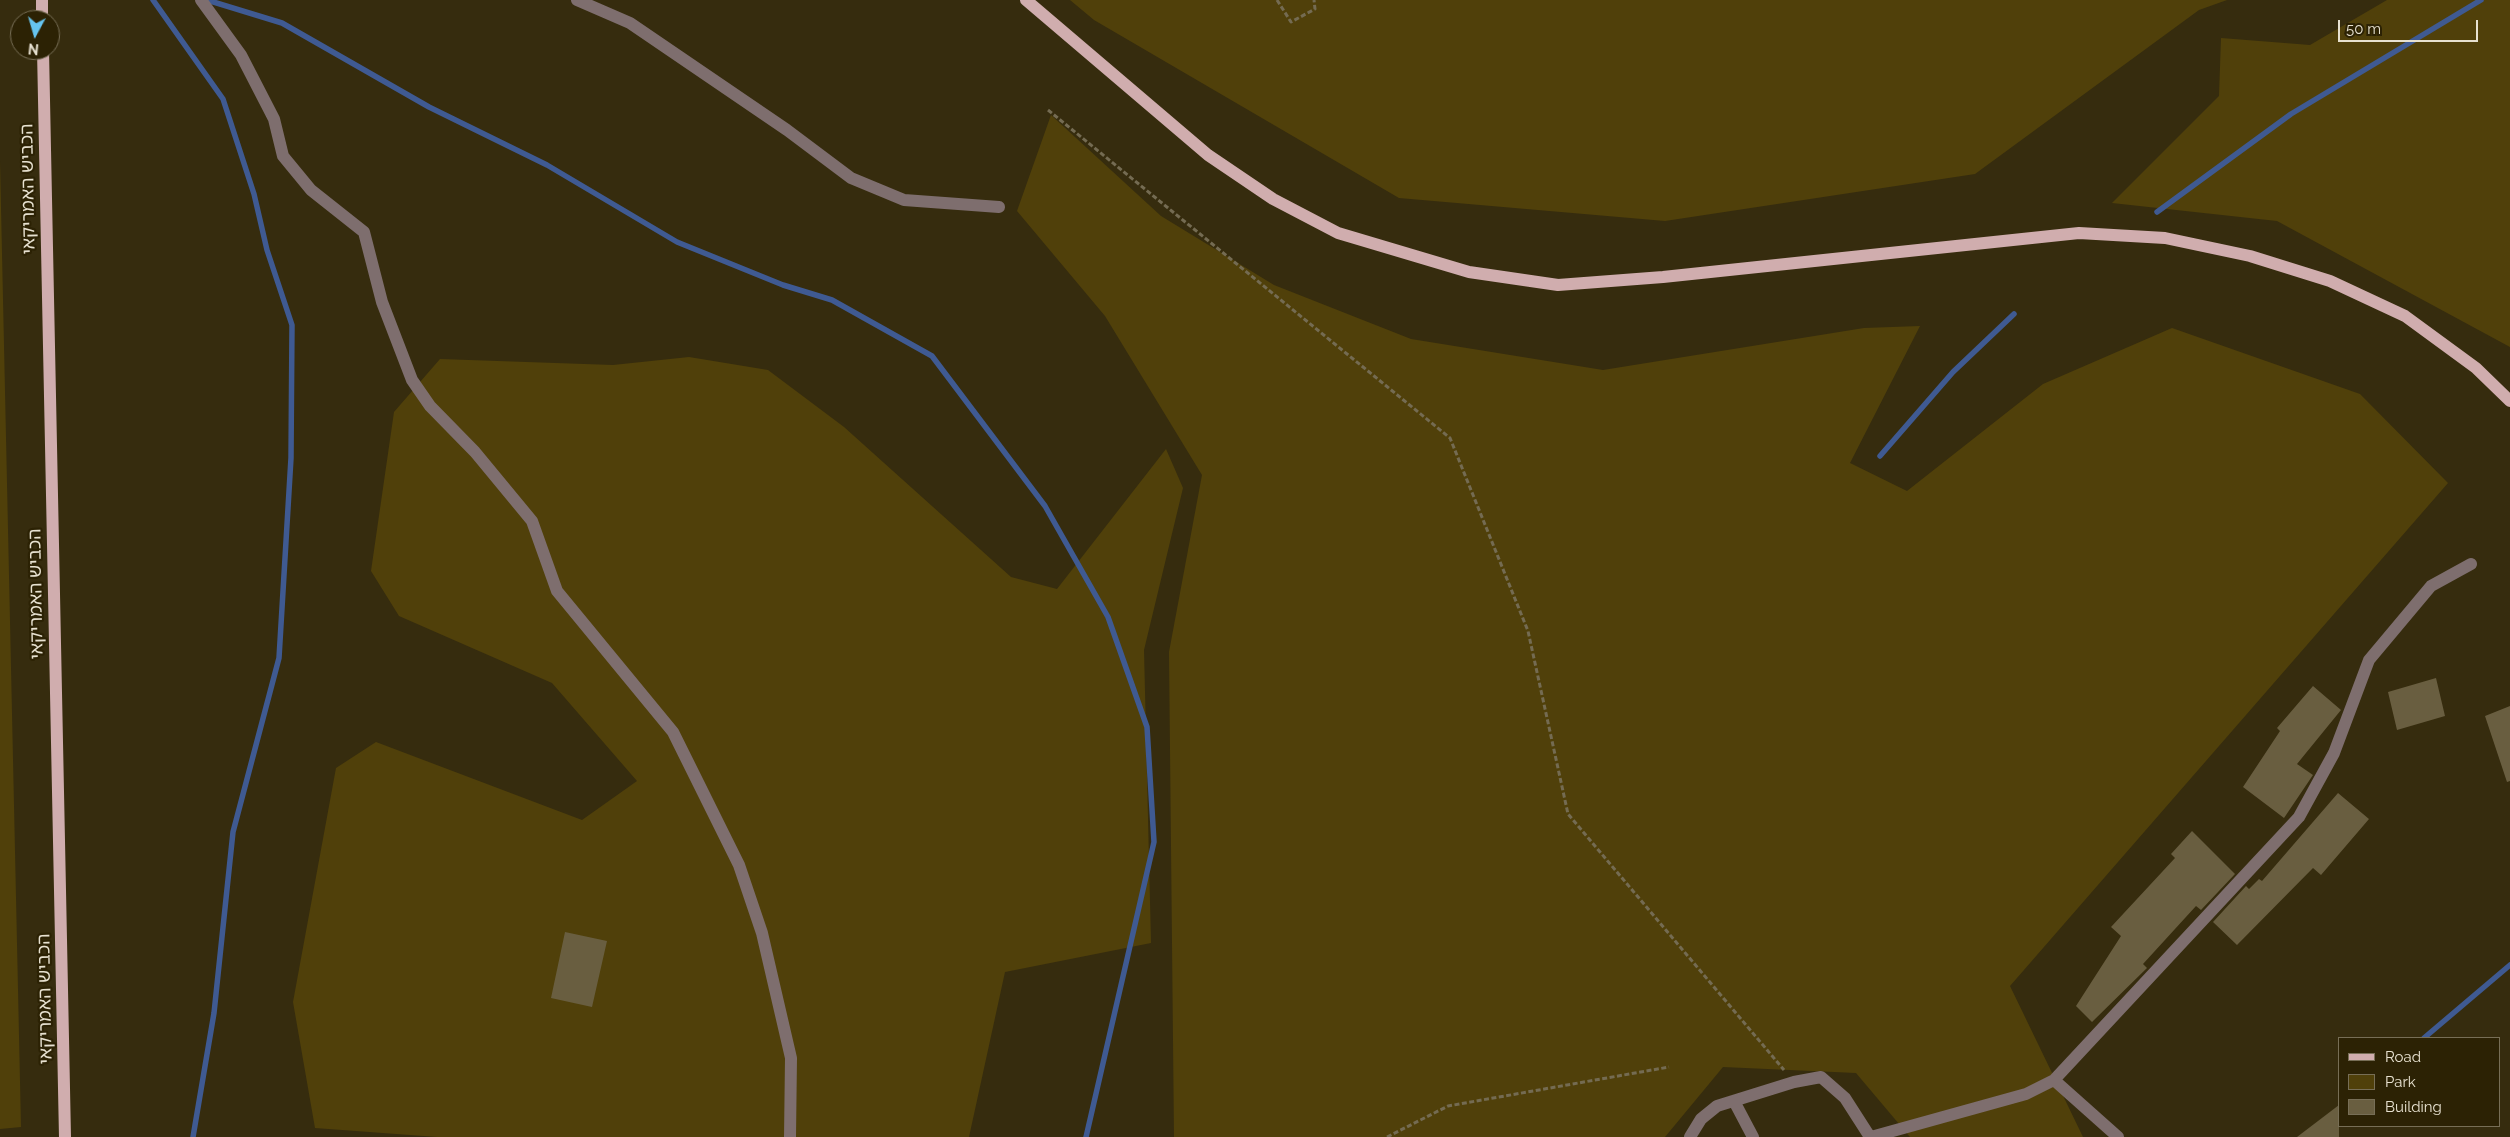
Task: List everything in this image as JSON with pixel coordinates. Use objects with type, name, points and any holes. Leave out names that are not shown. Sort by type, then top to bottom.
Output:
[{"type":"main road","points":[[1026,0],[1208,155],[1274,199],[1338,233],[1469,272],[1558,285],[1663,277],[2079,233],[2165,238],[2250,256],[2321,278],[2405,316],[2476,368],[2510,401]]},
{"type":"main road","name":"הכביש האמריקאי","points":[[43,60],[65,1137]]},
{"type":"street","points":[[201,0],[241,55],[274,119],[283,156],[311,190],[364,232],[382,302],[412,380],[430,406],[475,452],[532,521],[557,591],[673,732],[739,865],[762,933],[791,1058],[790,1137]]},
{"type":"street","points":[[577,0],[630,24],[787,130],[851,178],[904,200],[999,207]]},
{"type":"street","points":[[1690,1137],[1701,1119],[1717,1106],[1794,1082],[1821,1077],[1845,1098],[1871,1137],[2026,1094],[2054,1080],[2299,817],[2334,753],[2369,660],[2430,586],[2471,564]]},
{"type":"street","points":[[2054,1080],[2118,1137]]},
{"type":"street","points":[[1734,1101],[1753,1137]]},
{"type":"path","points":[[1277,0],[1291,22],[1315,9],[1314,0]]},
{"type":"path","points":[[1048,110],[1450,438],[1528,631],[1568,814],[1794,1082]]},
{"type":"path","points":[[1387,1137],[1448,1106],[1669,1068]]},
{"type":"green space","points":[[1070,0],[2227,0],[2199,10],[1975,174],[1665,221],[1399,198],[1094,20]]},
{"type":"green space","points":[[2387,0],[2510,0],[2510,347],[2277,221],[2112,203],[2219,96],[2221,38],[2310,45]]},
{"type":"green space","points":[[1051,115],[1161,216],[1274,285],[1411,339],[1603,370],[1864,328],[1920,326],[1850,463],[1907,491],[2043,384],[2172,328],[2360,394],[2448,483],[2010,986],[2083,1137],[1910,1137],[1856,1073],[1723,1067],[1665,1137],[1174,1137],[1169,652],[1202,475],[1105,316],[1017,211]]},
{"type":"green space","points":[[0,161],[21,1127],[0,1129]]},
{"type":"green space","points":[[689,357],[768,370],[844,427],[1011,577],[1057,589],[1166,449],[1183,488],[1144,650],[1151,943],[1005,972],[969,1137],[437,1137],[315,1128],[293,1002],[336,768],[376,742],[582,820],[637,781],[552,683],[399,616],[371,571],[394,412],[440,359],[613,365]]},
{"type":"building","points":[[2436,678],[2445,716],[2397,730],[2388,692]]},
{"type":"building","points":[[2313,686],[2341,710],[2297,764],[2313,775],[2284,818],[2243,787],[2280,731],[2277,728]]},
{"type":"building","points":[[2510,706],[2510,781],[2507,782],[2485,716]]},
{"type":"building","points":[[2338,793],[2369,819],[2321,875],[2313,868],[2237,945],[2213,922],[2246,886],[2249,889],[2259,879],[2262,881]]},
{"type":"building","points":[[2192,831],[2235,874],[2201,910],[2196,906],[2143,964],[2147,968],[2092,1022],[2076,1006],[2121,936],[2111,927],[2175,858],[2171,854]]},
{"type":"building","points":[[565,932],[607,941],[592,1007],[551,998]]},
{"type":"building","points":[[2338,1106],[2339,1137],[2297,1137]]},
{"type":"waterway","points":[[153,0],[223,99],[254,194],[267,250],[292,325],[291,458],[279,658],[233,832],[214,1013],[193,1137]]},
{"type":"waterway","points":[[207,0],[282,23],[429,107],[547,165],[677,242],[783,285],[832,300],[932,356],[1045,506],[1108,617],[1147,727],[1154,842],[1086,1137]]},
{"type":"waterway","points":[[2157,212],[2291,114],[2481,0]]},
{"type":"waterway","points":[[1880,456],[1953,372],[2014,314]]},
{"type":"waterway","points":[[2425,1037],[2510,965]]}]
